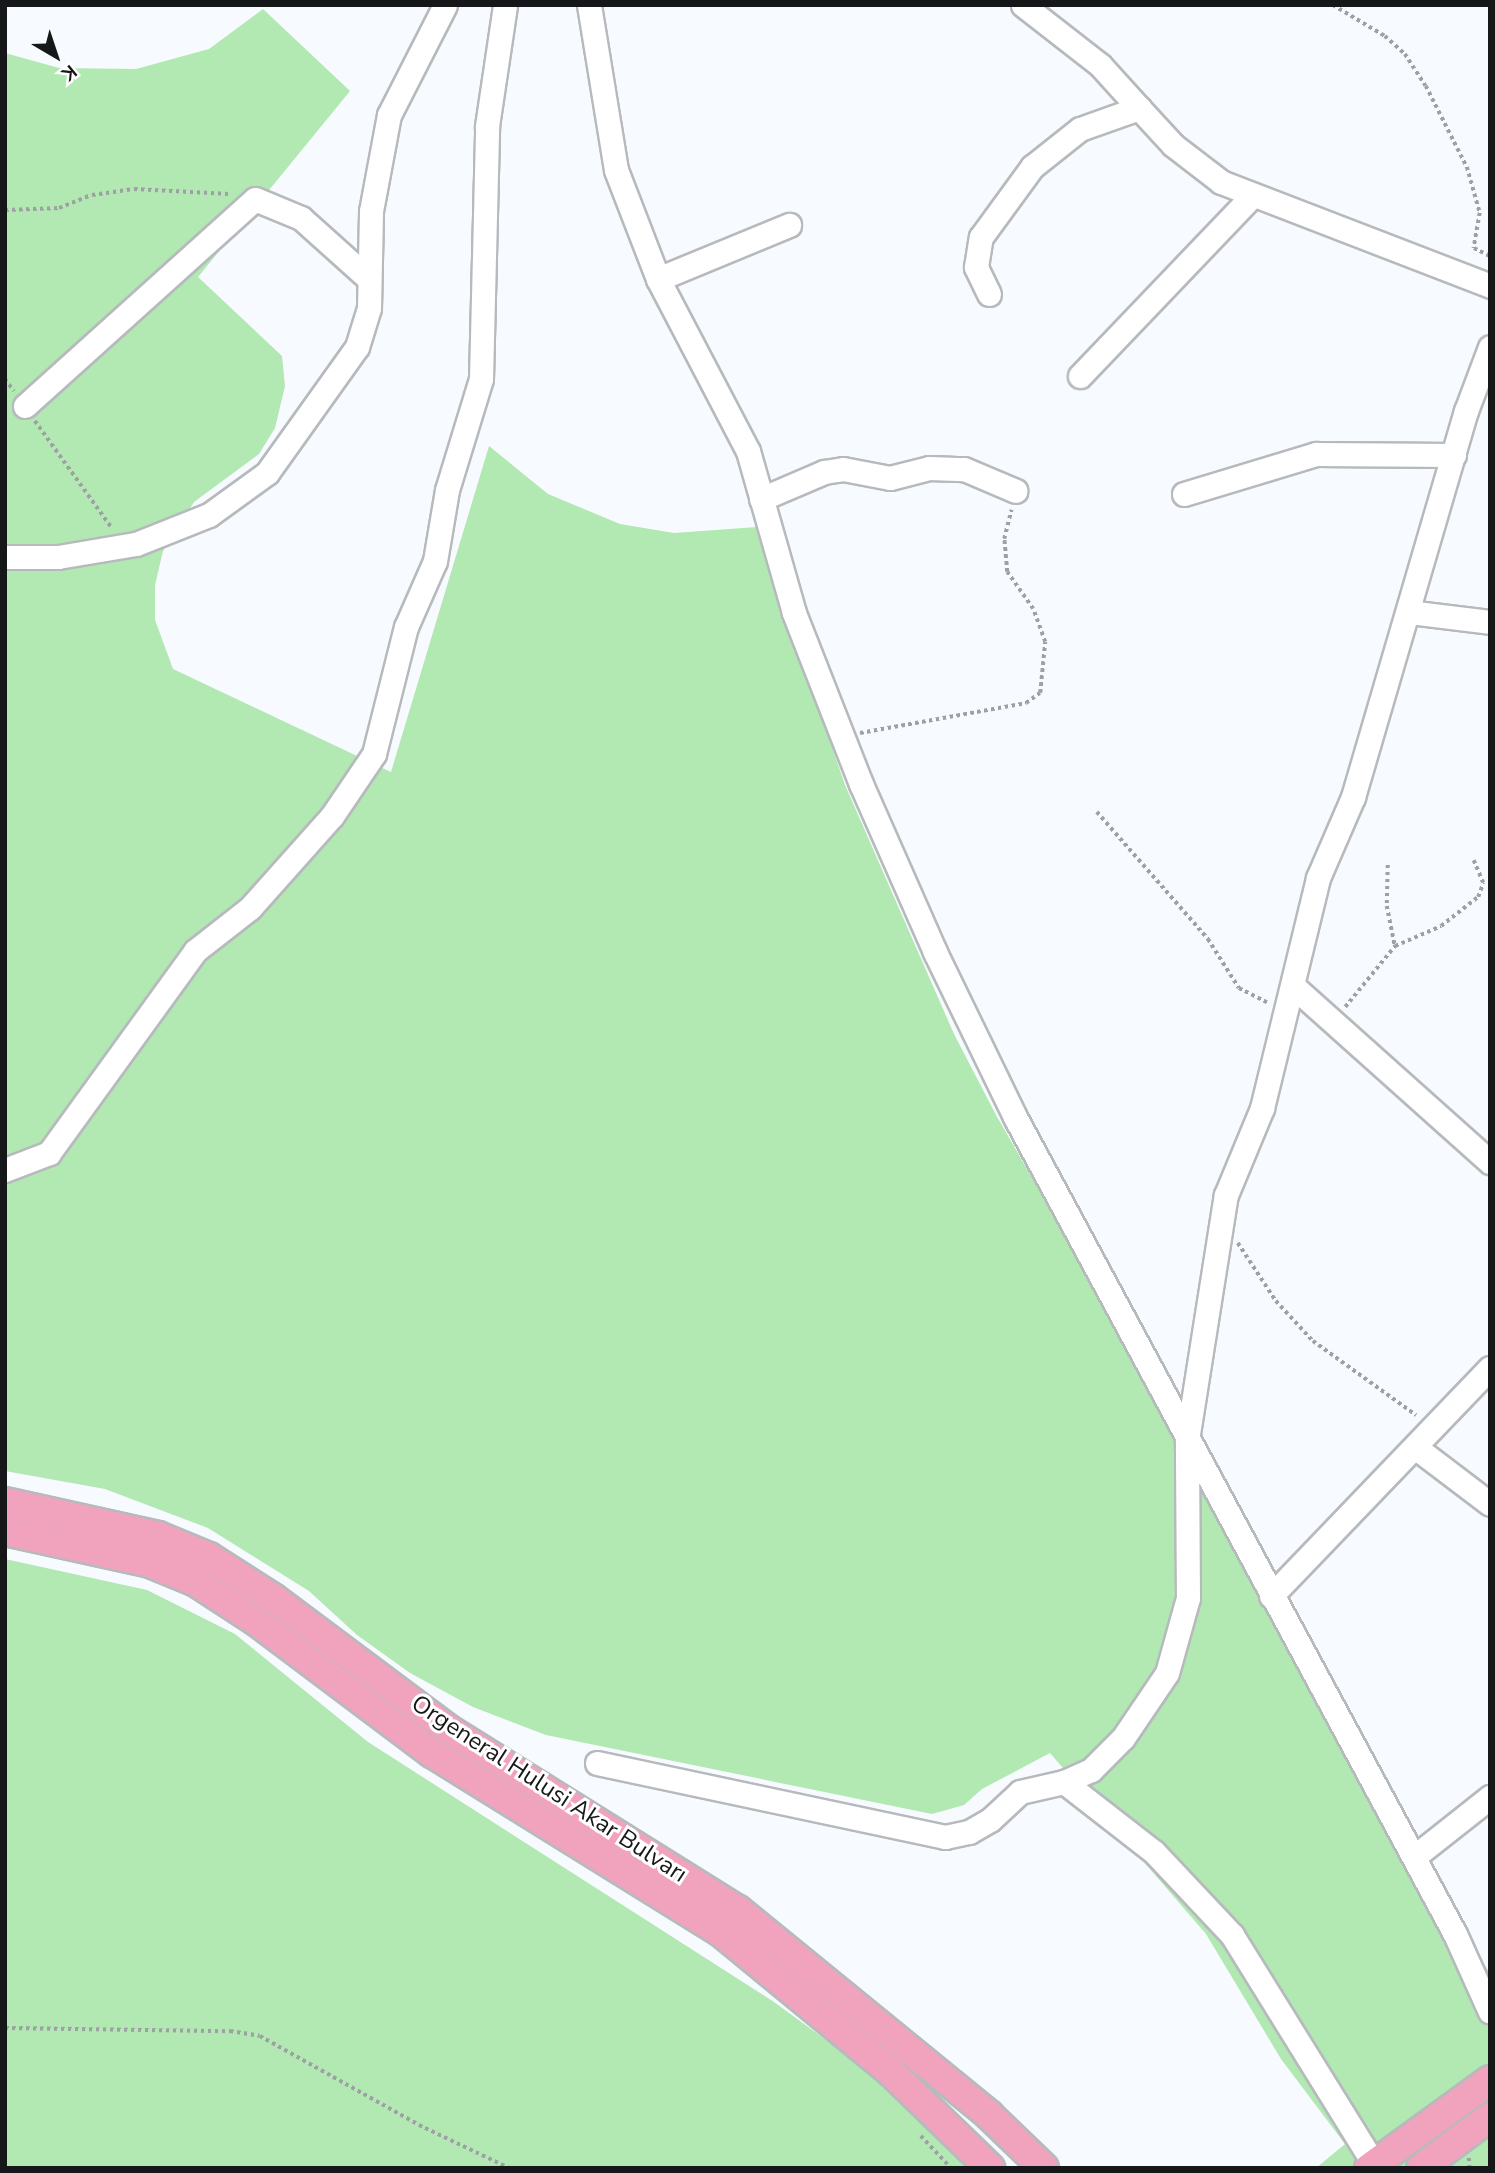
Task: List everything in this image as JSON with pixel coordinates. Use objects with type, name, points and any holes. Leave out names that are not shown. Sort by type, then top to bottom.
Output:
[{"type":"main road","name":"Orgeneral Hulusi Akar Bulvarı","points":[[5,1502],[158,1536],[219,1564],[448,1729],[738,1910],[989,2115],[1044,2168]]},
{"type":"main road","name":"Orgeneral Hulusi Akar Bulvarı","points":[[5,1531],[149,1563],[206,1589],[432,1753],[722,1933],[891,2072],[990,2168]]},
{"type":"main road","points":[[1372,2166],[1490,2080]]},
{"type":"main road","points":[[1421,2168],[1490,2117]]},
{"type":"street","points":[[5,557],[58,557],[124,546],[209,515],[267,473],[357,347],[369,308],[371,211],[388,115],[445,5]]},
{"type":"street","points":[[5,1170],[49,1153],[195,951],[250,908],[332,816],[374,754],[406,627],[435,561],[447,490],[481,379],[487,125],[505,5]]},
{"type":"street","points":[[589,5],[615,170],[658,279],[748,452],[794,613],[843,737],[935,952],[1009,1105],[1455,1934],[1490,2012]]},
{"type":"street","points":[[1023,5],[1100,65],[1197,167],[1252,196],[1490,286]]},
{"type":"street","points":[[989,294],[976,267],[981,237],[1032,167],[1080,129],[1139,108]]},
{"type":"street","points":[[1080,376],[1252,196]]},
{"type":"street","points":[[24,406],[255,199],[301,218],[369,279]]},
{"type":"street","points":[[658,279],[789,225]]},
{"type":"street","points":[[597,1763],[945,1837],[969,1832],[990,1820],[1020,1791],[1064,1782],[1091,1769],[1123,1738],[1167,1673],[1188,1598],[1187,1440],[1226,1195],[1262,1108],[1318,878],[1353,797],[1454,455],[1490,347]]},
{"type":"street","points":[[1184,494],[1316,454],[1454,455]]},
{"type":"street","points":[[761,499],[824,472],[843,469],[890,478],[929,468],[964,470],[1016,491]]},
{"type":"street","points":[[1409,612],[1490,622]]},
{"type":"street","points":[[1291,995],[1332,1021],[1490,1162]]},
{"type":"street","points":[[1272,1597],[1490,1368]]},
{"type":"street","points":[[1415,1447],[1490,1504]]},
{"type":"street","points":[[1064,1782],[1154,1852],[1232,1935],[1372,2166]]},
{"type":"street","points":[[1414,1857],[1490,1797]]},
{"type":"street","points":[[1455,1934],[1490,1978]]},
{"type":"path","points":[[1333,5],[1385,36],[1405,54],[1426,86],[1470,178],[1480,213],[1474,248],[1490,256]]},
{"type":"path","points":[[5,210],[59,208],[92,195],[134,189],[209,191],[255,199]]},
{"type":"path","points":[[5,379],[124,546]]},
{"type":"path","points":[[843,737],[1026,703],[1040,693],[1045,642],[1033,609],[1007,572],[1004,539],[1016,491]]},
{"type":"path","points":[[1097,812],[1208,939],[1239,988],[1265,1002],[1291,995]]},
{"type":"path","points":[[1332,1021],[1395,946],[1441,926],[1478,897],[1483,883],[1473,859]]},
{"type":"path","points":[[1388,865],[1387,906],[1395,946]]},
{"type":"path","points":[[1224,1212],[1247,1259],[1294,1322],[1334,1359],[1433,1427]]},
{"type":"path","points":[[5,2028],[230,2031],[260,2036],[419,2125],[509,2168]]},
{"type":"green space","points":[[263,9],[350,91],[198,277],[282,356],[285,386],[275,428],[259,454],[194,502],[163,551],[155,585],[155,620],[173,669],[391,772],[489,446],[548,494],[620,524],[674,533],[757,527],[845,785],[954,1034],[996,1115],[1490,1974],[1490,2168],[1316,2168],[1345,2144],[1281,2059],[1206,1934],[1050,1753],[982,1789],[964,1805],[932,1814],[546,1735],[473,1707],[410,1673],[357,1635],[309,1591],[208,1528],[105,1489],[5,1471],[5,53],[59,68],[136,69],[209,49]]},
{"type":"green space","points":[[5,1559],[147,1590],[235,1634],[368,1742],[774,2002],[848,2056],[979,2168],[5,2168]]}]
